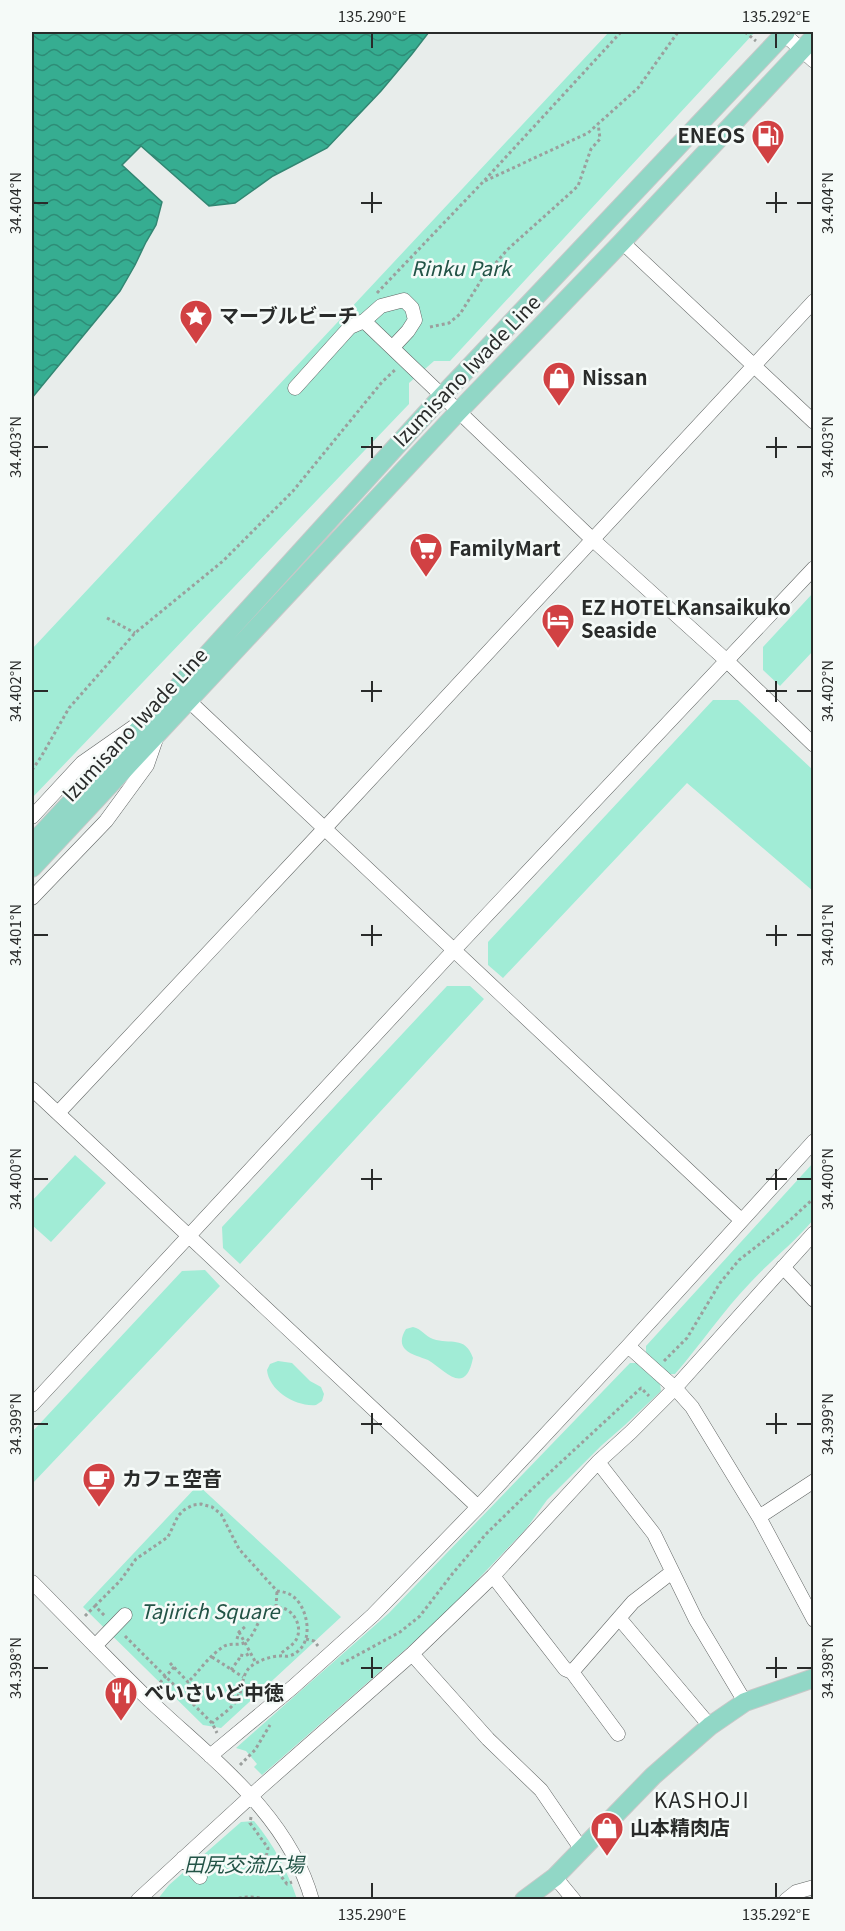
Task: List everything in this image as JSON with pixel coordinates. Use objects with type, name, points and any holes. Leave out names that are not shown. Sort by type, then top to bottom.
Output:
[{"type":"main road","name":"Izumisano Iwade Line","points":[[32,844],[442,396],[785,33]]},
{"type":"main road","name":"Izumisano Iwade Line","points":[[32,868],[458,412],[809,50]]},
{"type":"main road","points":[[524,1899],[555,1877],[653,1776],[710,1726],[745,1702],[813,1678]]},
{"type":"street","points":[[785,33],[809,50]]},
{"type":"street","points":[[622,242],[813,422]]},
{"type":"street","points":[[295,388],[350,327],[364,321],[381,306],[404,300],[412,308],[415,320],[393,348]]},
{"type":"street","points":[[58,1113],[813,301]]},
{"type":"street","points":[[364,321],[592,539],[727,661],[813,745]]},
{"type":"street","points":[[32,1404],[813,568]]},
{"type":"street","points":[[189,701],[741,1220]]},
{"type":"street","points":[[32,817],[82,763],[156,711]]},
{"type":"street","points":[[32,898],[106,821],[147,765],[159,731]]},
{"type":"street","points":[[32,1089],[478,1507]]},
{"type":"street","points":[[210,1756],[373,1616],[628,1346],[813,1142]]},
{"type":"street","points":[[143,1898],[183,1858],[412,1654],[493,1576],[598,1462],[675,1388],[813,1233]]},
{"type":"street","points":[[783,1267],[813,1300]]},
{"type":"street","points":[[628,1346],[675,1388],[692,1407],[759,1517],[813,1620]]},
{"type":"street","points":[[598,1462],[654,1534],[696,1620],[745,1702]]},
{"type":"street","points":[[759,1517],[813,1481]]},
{"type":"street","points":[[572,1672],[633,1602],[672,1572]]},
{"type":"street","points":[[493,1576],[565,1669],[572,1672],[618,1734]]},
{"type":"street","points":[[32,1582],[147,1697],[252,1797],[277,1827],[295,1855],[312,1899]]},
{"type":"street","points":[[95,1646],[125,1615]]},
{"type":"street","points":[[619,1618],[710,1726]]},
{"type":"street","points":[[412,1654],[488,1739],[541,1790],[582,1850]]},
{"type":"street","points":[[183,1858],[200,1877]]},
{"type":"street","points":[[555,1877],[574,1899]]},
{"type":"street","points":[[786,1899],[796,1892],[813,1887]]},
{"type":"path","points":[[374,296],[621,32]]},
{"type":"path","points":[[482,183],[588,133],[638,88],[678,32]]},
{"type":"path","points":[[745,32],[756,41]]},
{"type":"path","points":[[430,327],[449,323],[460,314],[482,279],[507,250],[578,186],[591,150],[600,139],[598,123]]},
{"type":"path","points":[[32,770],[69,708],[135,633],[224,561],[293,491],[382,382],[398,368]]},
{"type":"path","points":[[107,618],[135,633]]},
{"type":"path","points":[[661,1365],[687,1338],[720,1283],[739,1260],[788,1222],[813,1198]]},
{"type":"path","points":[[333,1669],[400,1632],[420,1616],[486,1534],[532,1489],[640,1388],[650,1397],[655,1392]]},
{"type":"path","points":[[86,1616],[120,1581],[136,1559],[168,1537],[178,1516],[184,1510],[201,1504],[212,1507],[221,1514],[239,1549],[277,1591],[286,1592],[299,1603],[308,1624],[306,1639],[300,1649],[289,1656],[279,1656],[256,1663],[243,1677],[238,1700],[212,1723]]},
{"type":"path","points":[[276,1607],[277,1591]]},
{"type":"path","points":[[95,1606],[212,1723],[217,1734]]},
{"type":"path","points":[[170,1663],[188,1682],[223,1647],[228,1644],[245,1643],[251,1637],[263,1615],[276,1607],[290,1612],[297,1619],[298,1636],[293,1644],[279,1656]]},
{"type":"path","points":[[297,1619],[306,1616]]},
{"type":"path","points":[[237,1639],[239,1632],[246,1626]]},
{"type":"path","points":[[239,1632],[256,1663]]},
{"type":"path","points":[[306,1639],[314,1641],[318,1646]]},
{"type":"path","points":[[231,1670],[240,1655],[250,1653]]},
{"type":"path","points":[[212,1658],[243,1677]]},
{"type":"path","points":[[147,1697],[176,1666]]},
{"type":"path","points":[[231,1694],[239,1696]]},
{"type":"path","points":[[237,1767],[255,1750],[270,1724]]},
{"type":"path","points":[[250,1823],[268,1848],[263,1872]]},
{"type":"path","points":[[267,1858],[287,1884],[293,1881]]},
{"type":"path","points":[[232,1899],[254,1896],[267,1899]]},
{"type":"green space","name":"Rinku Park","points":[[609,32],[755,32],[450,361],[434,361],[409,383],[409,404],[32,798],[32,649]]},
{"type":"green space","points":[[813,593],[813,651],[780,686],[763,670],[763,647]]},
{"type":"green space","points":[[713,700],[738,700],[813,770],[813,891],[687,783],[503,978],[488,965],[488,942]]},
{"type":"green space","points":[[447,986],[470,986],[484,999],[240,1264],[223,1248],[222,1227]]},
{"type":"green space","points":[[75,1155],[106,1183],[51,1242],[32,1225],[32,1201]]},
{"type":"green space","points":[[813,1163],[813,1220],[740,1294],[675,1374],[668,1374],[646,1352],[646,1346]]},
{"type":"green space","points":[[205,1270],[220,1286],[32,1484],[32,1432],[182,1271]]},
{"type":"green space","points":[[413,1327],[433,1339],[461,1343],[466,1346],[473,1358],[465,1376],[454,1377],[428,1360],[406,1350],[402,1345],[402,1337],[406,1329]]},
{"type":"green space","points":[[278,1361],[292,1363],[310,1381],[321,1387],[324,1394],[322,1401],[316,1405],[308,1405],[292,1400],[278,1391],[269,1378],[267,1370],[270,1364]]},
{"type":"green space","points":[[630,1363],[636,1363],[660,1384],[661,1391],[547,1500],[526,1529],[440,1619],[262,1775],[254,1767],[257,1764],[246,1751],[236,1748],[389,1613]]},
{"type":"green space","name":"Tajirich Square","points":[[198,1485],[341,1617],[221,1728],[203,1725],[83,1607]]},
{"type":"green space","name":"田尻交流広場","points":[[254,1821],[279,1858],[297,1899],[157,1900],[169,1885],[241,1822]]},
{"type":"water","points":[[32,32],[429,32],[381,91],[327,148],[273,176],[235,203],[209,206],[141,146],[122,165],[162,202],[156,225],[120,291],[32,398]]},
{"type":"place","name":"ENEOS","points":[[768,165]]},
{"type":"place","name":"マーブルビーチ","points":[[196,345]]},
{"type":"place","name":"Nissan","points":[[559,407]]},
{"type":"place","name":"FamilyMart","points":[[426,578]]},
{"type":"place","name":"EZ HOTELKansaikuko Seaside","points":[[558,649]]},
{"type":"place","name":"カフェ空音","points":[[99,1508]]},
{"type":"place","name":"べいさいど中徳","points":[[121,1722]]},
{"type":"place","name":"山本精肉店","points":[[607,1857]]},
{"type":"district","name":"KASHOJI","points":[[702,1801]]}]
